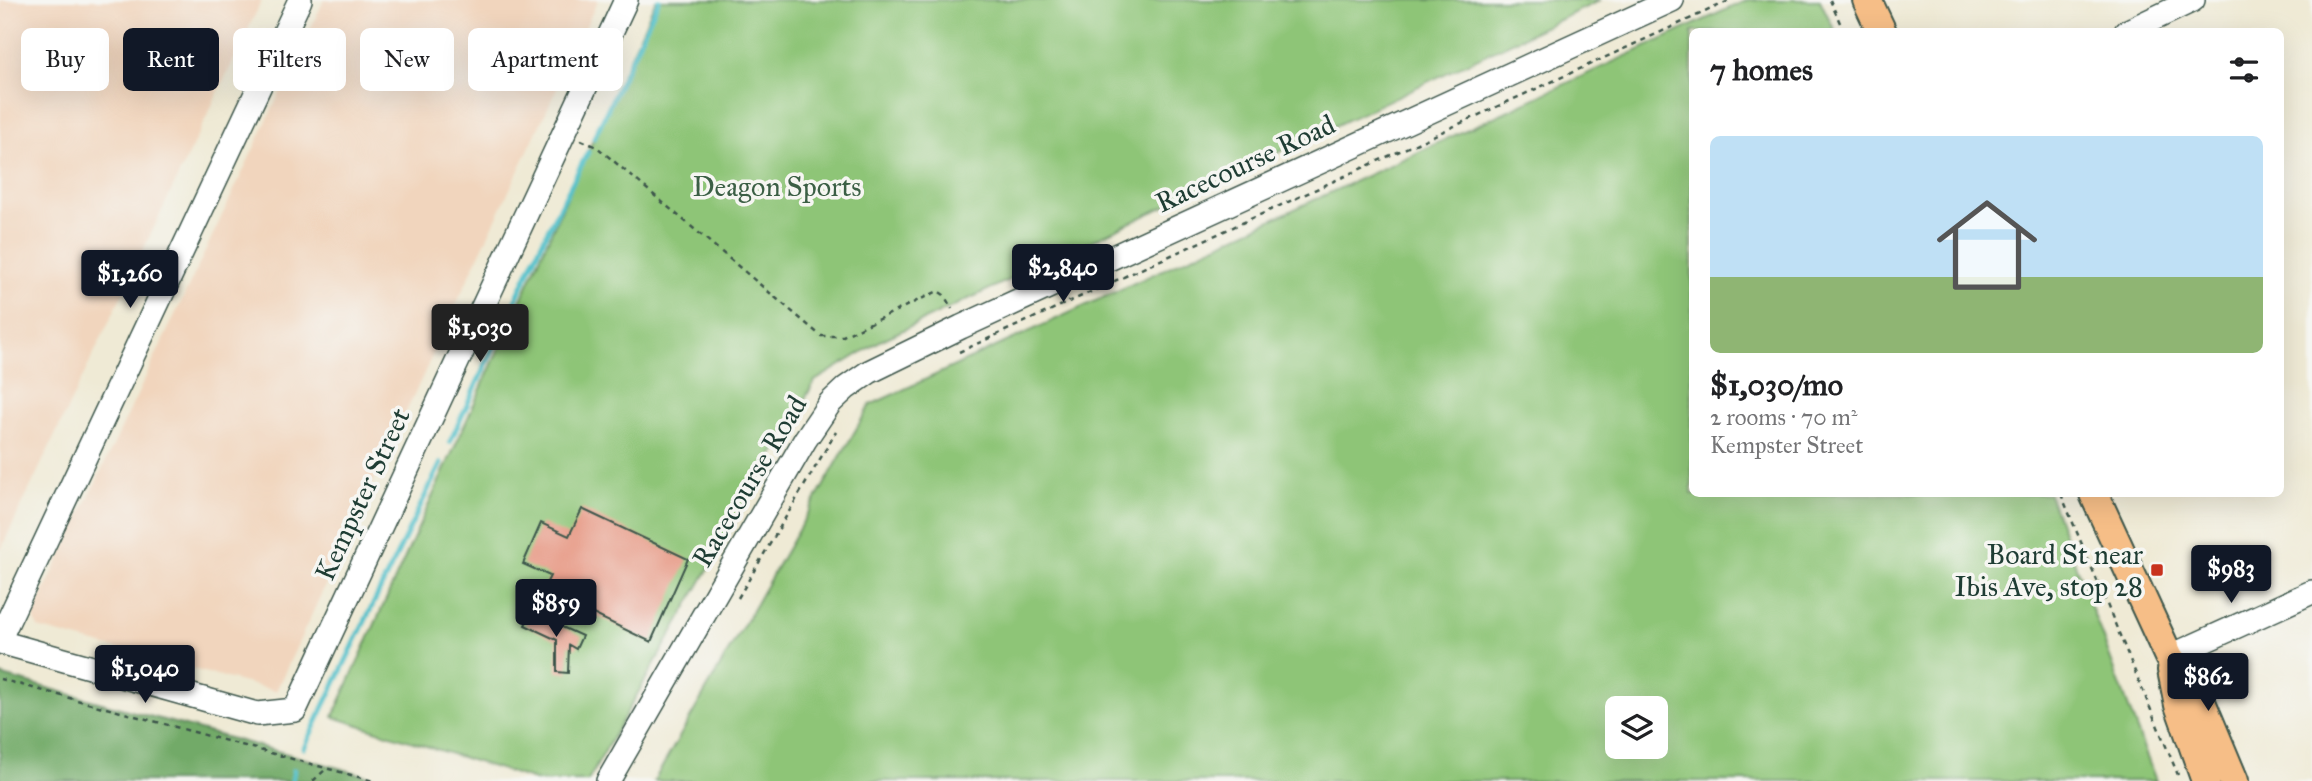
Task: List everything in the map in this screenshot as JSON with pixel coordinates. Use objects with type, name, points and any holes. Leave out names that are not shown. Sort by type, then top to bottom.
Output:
[{"type":"main road","points":[[1867,0],[1880,28]]},
{"type":"main road","points":[[2095,497],[2169,657],[2201,702],[2234,781]]},
{"type":"main road","points":[[2169,657],[2179,705],[2206,781]]},
{"type":"street","points":[[0,640],[300,0]]},
{"type":"street","name":"Kempster Street","points":[[0,640],[257,714],[295,710],[626,0]]},
{"type":"street","name":"Racecourse Road","points":[[608,781],[805,440],[846,388],[869,372],[961,327],[1672,0]]},
{"type":"street","points":[[2131,28],[2159,7],[2193,0]]},
{"type":"street","points":[[2169,657],[2312,592]]},
{"type":"path","points":[[959,352],[1731,0]]},
{"type":"path","points":[[1830,0],[1842,28]]},
{"type":"path","points":[[565,132],[597,148],[821,336],[843,336],[938,291],[944,295],[953,312]]},
{"type":"path","points":[[737,600],[841,424]]},
{"type":"path","points":[[2062,497],[2181,781]]},
{"type":"path","points":[[0,680],[373,781]]},
{"type":"path","points":[[313,781],[327,768]]},
{"type":"shaded area","points":[[0,0],[262,0],[249,28],[233,28],[233,61],[219,90],[219,28],[123,28],[123,91],[219,91],[0,551]]},
{"type":"shaded area","points":[[324,0],[598,0],[585,28],[468,28],[468,91],[556,91],[276,691],[38,628],[33,615],[281,91],[346,91],[346,28],[311,28]]},
{"type":"green space","name":"Deagon Sports","points":[[656,0],[1601,0],[882,340],[815,381],[588,781],[538,781],[333,717],[615,91],[623,91],[623,73]]},
{"type":"green space","points":[[1747,0],[1820,0],[1834,28],[1689,28],[1689,497],[2050,497],[2156,781],[654,781],[870,405]]},
{"type":"green space","points":[[0,675],[386,781],[0,781]]},
{"type":"building","points":[[582,509],[688,559],[651,642],[543,590],[550,576],[523,564],[541,523],[569,536]]},
{"type":"building","points":[[531,613],[582,636],[576,649],[569,645],[568,673],[557,672],[557,640],[525,625]]},
{"type":"waterway","points":[[594,138],[659,0]]},
{"type":"waterway","points":[[450,442],[546,234],[588,152]]},
{"type":"waterway","points":[[304,748],[441,463]]},
{"type":"waterway","points":[[292,781],[294,770]]},
{"type":"place","name":"Board St near Ibis Ave, stop 28","points":[[2157,570]]}]
